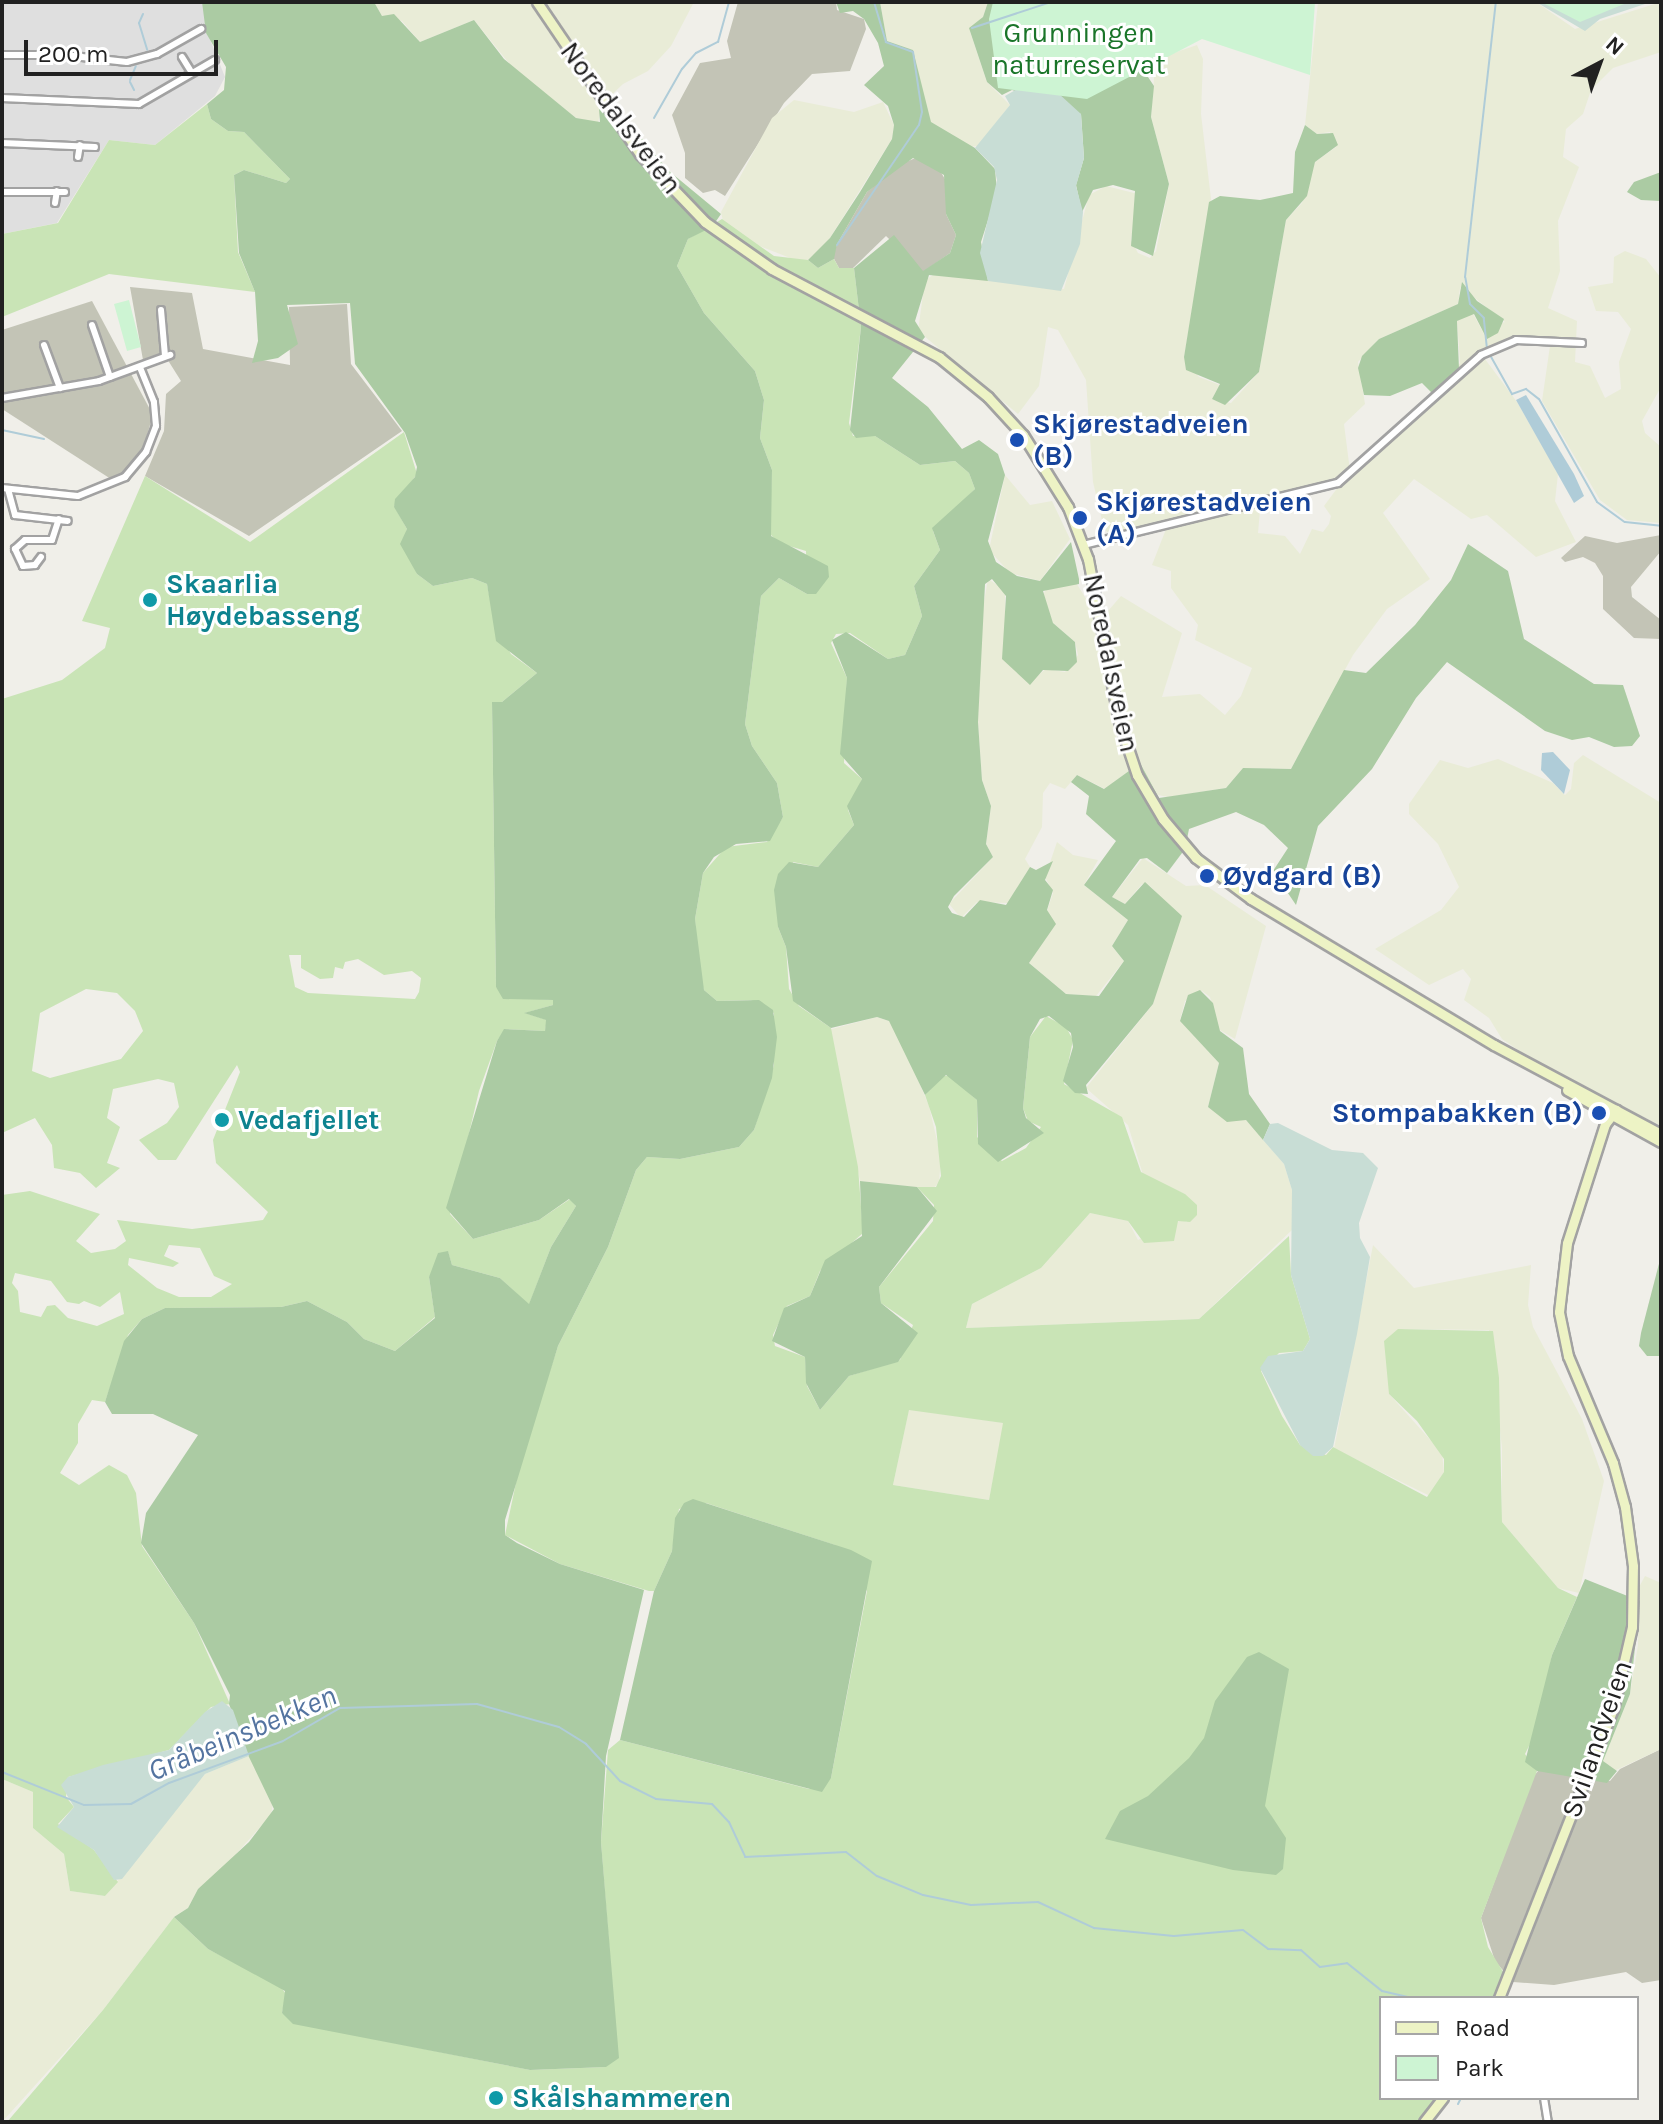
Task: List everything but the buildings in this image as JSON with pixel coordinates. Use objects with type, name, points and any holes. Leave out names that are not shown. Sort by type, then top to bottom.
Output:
[{"type":"main road","name":"Noredalsveien","points":[[537,2],[628,137],[678,196],[752,257],[908,337],[970,381],[1037,455],[1083,545],[1125,742],[1146,792],[1175,836],[1243,895],[1661,1142]]},
{"type":"main road","name":"Noredalsveien","points":[[1614,1115],[1661,1134]]},
{"type":"main road","name":"Svilandveien","points":[[1500,1996],[1613,1709],[1632,1627],[1633,1566],[1625,1507],[1613,1463],[1568,1356],[1559,1312],[1564,1256],[1599,1150],[1614,1115]]},
{"type":"main road","points":[[1424,2122],[1441,2100]]},
{"type":"street","points":[[2,55],[127,62],[157,54],[201,29]]},
{"type":"street","points":[[182,57],[190,70]]},
{"type":"street","points":[[2,98],[139,104],[160,95],[190,70],[215,60]]},
{"type":"street","points":[[2,143],[95,147]]},
{"type":"street","points":[[78,157],[80,145]]},
{"type":"street","points":[[2,192],[61,191],[55,203]]},
{"type":"street","points":[[2,398],[110,377],[168,356],[161,310]]},
{"type":"street","points":[[92,325],[110,377]]},
{"type":"street","points":[[1083,545],[1338,483],[1481,355],[1516,340],[1582,343]]},
{"type":"street","points":[[44,345],[60,388]]},
{"type":"street","points":[[68,521],[15,515],[5,489],[87,495],[115,484],[136,466],[157,420],[140,367]]},
{"type":"street","points":[[41,557],[35,565],[23,566],[15,549],[25,540],[52,540],[59,519]]},
{"type":"street","points":[[1544,2100],[1548,2122]]},
{"type":"shaded area","points":[[2,2],[203,2],[207,32],[225,77],[215,96],[155,145],[109,140],[57,223],[2,234]]},
{"type":"shaded area","points":[[738,2],[836,2],[837,10],[864,19],[866,29],[850,71],[812,74],[784,103],[725,196],[715,190],[703,193],[685,178],[685,153],[672,115],[700,63],[731,58],[727,41]]},
{"type":"shaded area","points":[[918,157],[939,169],[949,186],[946,214],[956,235],[950,253],[923,272],[886,236],[853,268],[839,268],[833,257],[837,244],[867,192],[901,164]]},
{"type":"shaded area","points":[[130,287],[192,293],[203,349],[290,365],[289,307],[347,304],[351,364],[402,431],[249,536],[145,476],[164,431],[166,394],[181,381],[164,354],[143,360]]},
{"type":"shaded area","points":[[92,301],[153,415],[141,455],[114,481],[2,409],[2,330]]},
{"type":"shaded area","points":[[1661,535],[1661,551],[1631,587],[1632,597],[1661,620],[1661,639],[1634,638],[1603,609],[1603,576],[1595,563],[1583,557],[1565,562],[1561,558],[1585,536],[1617,543]]},
{"type":"shaded area","points":[[1661,1749],[1661,1980],[1642,1983],[1626,1972],[1554,1985],[1513,1982],[1495,1961],[1481,1918],[1533,1777],[1539,1770],[1610,1781],[1620,1769]]},
{"type":"green space","points":[[202,2],[374,2],[382,16],[394,14],[420,42],[474,20],[504,59],[576,118],[600,122],[599,109],[608,98],[669,171],[721,214],[712,227],[688,239],[677,266],[704,313],[755,371],[764,400],[760,438],[772,470],[771,536],[828,566],[829,577],[816,594],[807,594],[779,578],[761,596],[745,724],[752,746],[777,783],[783,817],[770,841],[736,844],[714,857],[703,873],[695,919],[704,990],[717,1001],[759,1000],[773,1010],[777,1037],[772,1078],[754,1130],[739,1147],[680,1159],[647,1157],[636,1170],[608,1247],[558,1346],[505,1520],[505,1535],[517,1543],[560,1564],[644,1590],[606,1756],[601,1842],[619,2058],[606,2067],[530,2070],[293,2024],[282,2013],[285,1991],[208,1949],[174,1917],[188,1908],[198,1889],[249,1842],[274,1809],[248,1755],[229,1704],[230,1695],[194,1623],[141,1543],[146,1513],[198,1435],[153,1414],[112,1414],[105,1402],[124,1341],[142,1319],[165,1308],[281,1307],[307,1301],[347,1322],[364,1339],[395,1351],[435,1318],[429,1277],[438,1253],[448,1251],[452,1265],[500,1278],[529,1304],[551,1247],[576,1206],[569,1199],[539,1220],[473,1239],[446,1208],[497,1041],[504,1029],[545,1031],[546,1020],[524,1013],[553,1005],[553,1000],[503,999],[496,987],[492,702],[502,702],[537,673],[496,641],[487,584],[472,578],[433,586],[417,574],[400,544],[407,529],[394,507],[395,499],[415,477],[417,467],[405,433],[355,364],[350,303],[287,305],[298,344],[278,358],[252,363],[258,341],[255,292],[239,253],[234,175],[244,170],[286,183],[290,179],[244,132],[228,131],[211,119],[207,104],[224,90],[226,67],[206,33]]},
{"type":"green space","points":[[374,2],[694,2],[671,46],[648,71],[623,84],[602,104],[598,123],[576,118],[512,67],[474,20],[420,42],[402,21],[382,16]]},
{"type":"green space","points":[[836,2],[880,2],[887,41],[913,50],[931,122],[975,148],[995,169],[997,192],[981,242],[988,281],[929,275],[915,321],[925,337],[892,378],[928,407],[962,449],[979,440],[998,454],[1005,475],[988,541],[996,562],[1017,576],[1040,581],[1071,542],[1079,579],[1079,584],[1043,591],[1053,623],[1075,642],[1077,662],[1068,671],[1043,670],[1030,685],[1002,659],[1006,596],[992,579],[985,584],[978,722],[982,780],[991,806],[986,844],[993,857],[954,896],[948,907],[952,913],[964,917],[980,900],[1006,905],[1030,867],[1036,870],[1053,861],[1045,880],[1053,890],[1047,910],[1056,924],[1029,963],[1066,994],[1099,996],[1124,961],[1112,946],[1128,920],[1084,885],[1116,841],[1086,814],[1089,796],[1071,782],[1077,775],[1104,789],[1140,763],[1159,798],[1226,788],[1243,768],[1291,769],[1344,670],[1366,673],[1415,625],[1451,580],[1468,544],[1508,571],[1524,639],[1594,684],[1623,685],[1640,736],[1632,746],[1614,747],[1589,737],[1572,740],[1545,731],[1447,662],[1416,698],[1372,769],[1318,826],[1296,905],[1273,871],[1288,848],[1264,825],[1236,812],[1189,829],[1185,849],[1167,873],[1147,858],[1140,859],[1112,897],[1125,904],[1145,882],[1182,916],[1153,1004],[1086,1085],[1088,1094],[1075,1093],[1063,1081],[1073,1047],[1071,1033],[1049,1016],[1040,1019],[1030,1037],[1023,1108],[1026,1118],[1044,1133],[998,1162],[978,1144],[977,1100],[946,1075],[925,1095],[889,1021],[877,1017],[831,1028],[793,1001],[786,947],[778,927],[774,890],[778,874],[789,862],[818,867],[854,825],[847,806],[862,779],[840,754],[847,678],[832,640],[846,632],[888,659],[905,655],[922,616],[914,586],[940,550],[932,528],[975,489],[969,473],[955,461],[920,465],[875,436],[856,438],[850,430],[861,327],[854,268],[894,235],[923,271],[950,253],[956,235],[946,214],[944,175],[913,158],[867,192],[837,244],[834,259],[818,268],[808,260],[830,238],[860,192],[892,139],[894,125],[888,106],[864,85],[884,66],[878,43],[864,19],[853,11],[840,13]]},
{"type":"green space","points":[[880,2],[988,2],[983,17],[970,31],[987,82],[1010,105],[978,146],[968,147],[930,122],[913,50],[887,41]]},
{"type":"green space","points":[[988,2],[1048,2],[1126,44],[1154,86],[1151,117],[1169,184],[1153,256],[1131,246],[1135,191],[1113,185],[1093,190],[1082,212],[1076,185],[1084,158],[1081,114],[1012,90],[1002,95],[987,82],[969,28],[983,17]]},
{"type":"green space","name":"Grunningen naturreservat","points":[[993,2],[1315,2],[1310,75],[1202,39],[1087,99],[998,88],[989,19]]},
{"type":"green space","points":[[1318,2],[1536,2],[1575,29],[1661,2],[1661,52],[1613,68],[1591,90],[1583,114],[1566,129],[1563,157],[1579,167],[1558,221],[1560,271],[1548,308],[1577,321],[1575,362],[1590,366],[1605,398],[1621,389],[1619,362],[1631,329],[1618,312],[1596,311],[1588,287],[1613,283],[1614,257],[1625,251],[1646,259],[1661,278],[1661,387],[1642,421],[1645,433],[1661,447],[1661,523],[1627,520],[1600,500],[1542,401],[1551,339],[1526,336],[1485,350],[1482,355],[1517,402],[1558,474],[1555,501],[1576,542],[1536,557],[1487,515],[1471,519],[1414,479],[1383,513],[1430,579],[1387,609],[1353,655],[1291,769],[1243,768],[1226,788],[1168,797],[1153,794],[1140,763],[1105,789],[1077,775],[1065,789],[1050,783],[1043,793],[1042,827],[1025,859],[1030,867],[1008,903],[977,902],[961,918],[949,904],[993,857],[986,844],[991,806],[982,780],[978,722],[979,631],[988,579],[1005,590],[1005,622],[1038,675],[1046,669],[1065,672],[1078,655],[1075,642],[1053,623],[1043,595],[1048,586],[1075,581],[1093,610],[1108,611],[1121,596],[1182,633],[1162,697],[1200,694],[1225,715],[1241,696],[1252,668],[1195,640],[1198,625],[1171,588],[1171,571],[1152,565],[1168,524],[1112,536],[1104,529],[1093,482],[1086,380],[1058,330],[1048,327],[1039,386],[1018,414],[918,331],[925,280],[938,272],[1064,289],[1089,195],[1106,186],[1138,194],[1131,240],[1138,253],[1150,258],[1156,251],[1169,184],[1151,117],[1155,66],[1159,58],[1197,45],[1203,59],[1201,114],[1211,199],[1184,357],[1199,377],[1220,385],[1212,399],[1231,403],[1259,372],[1286,220],[1302,203],[1315,162],[1336,147],[1330,132],[1317,134],[1305,125]],"holes":[[[1467,286],[1471,295],[1505,322],[1482,330],[1473,314],[1461,317],[1457,321],[1460,363],[1437,398],[1350,471],[1344,424],[1365,404],[1358,362],[1379,339],[1458,304],[1460,288]],[[1334,481],[1341,483],[1324,506],[1331,516],[1329,524],[1323,532],[1312,529],[1300,554],[1285,536],[1258,533],[1261,499]]]},
{"type":"green space","points":[[1536,2],[1651,2],[1600,19],[1585,31]]},
{"type":"green space","points":[[1541,2],[1629,2],[1580,22]]},
{"type":"green space","points":[[1019,88],[1058,93],[1081,114],[1084,158],[1076,186],[1083,212],[1080,244],[1061,291],[988,281],[980,253],[997,180],[994,167],[975,148],[1010,105],[1005,96]]},
{"type":"green space","points":[[794,100],[854,112],[883,102],[894,125],[892,139],[830,238],[814,259],[798,261],[757,245],[723,221],[721,212],[772,118]]},
{"type":"green space","points":[[207,104],[211,119],[228,131],[244,132],[290,179],[286,183],[244,170],[234,175],[238,252],[255,292],[109,274],[2,317],[2,234],[58,223],[109,140],[155,145]]},
{"type":"green space","points":[[1305,125],[1317,134],[1333,133],[1338,145],[1315,162],[1307,196],[1286,220],[1259,372],[1225,405],[1212,399],[1220,384],[1186,370],[1184,357],[1209,202],[1220,196],[1260,200],[1293,193],[1295,152]]},
{"type":"green space","points":[[1661,172],[1661,201],[1641,200],[1627,192],[1634,182]]},
{"type":"green space","points":[[722,219],[774,256],[808,260],[818,268],[834,259],[839,268],[854,268],[861,327],[849,423],[853,436],[875,436],[920,465],[955,461],[969,473],[975,489],[933,531],[940,550],[914,586],[922,616],[905,655],[888,659],[850,633],[836,634],[831,643],[847,678],[844,763],[862,779],[848,810],[854,825],[818,867],[793,862],[778,927],[786,947],[789,989],[799,1006],[831,1028],[858,1167],[863,1233],[820,1271],[810,1296],[787,1306],[773,1335],[775,1346],[805,1357],[807,1386],[820,1410],[849,1376],[900,1360],[913,1325],[881,1303],[879,1287],[933,1221],[934,1205],[917,1187],[936,1187],[941,1176],[936,1127],[925,1095],[943,1076],[950,1076],[977,1100],[977,1137],[1002,1161],[1026,1148],[1041,1127],[1028,1121],[1023,1108],[1030,1037],[1046,1016],[1066,1027],[1073,1040],[1064,1084],[1122,1117],[1141,1172],[1185,1194],[1197,1205],[1197,1215],[1190,1222],[1178,1221],[1174,1241],[1144,1243],[1128,1221],[1090,1213],[1041,1268],[972,1304],[966,1328],[1199,1319],[1289,1236],[1291,1275],[1310,1339],[1303,1351],[1279,1353],[1261,1371],[1282,1416],[1300,1445],[1326,1455],[1333,1447],[1427,1497],[1444,1472],[1444,1459],[1417,1421],[1389,1394],[1384,1341],[1398,1329],[1493,1331],[1499,1378],[1502,1522],[1558,1588],[1577,1597],[1552,1655],[1537,1730],[1525,1754],[1537,1771],[1481,1918],[1488,1947],[1505,1975],[1497,1996],[1379,1996],[1379,2100],[1436,2100],[1418,2122],[7,2122],[103,2010],[174,1917],[208,1949],[280,1986],[286,1994],[282,2013],[314,2027],[530,2070],[606,2067],[615,2020],[601,1842],[608,1750],[620,1740],[809,1789],[831,1778],[867,1591],[835,1545],[706,1503],[679,1509],[672,1551],[654,1591],[649,1591],[560,1564],[505,1535],[521,1459],[558,1346],[608,1247],[636,1170],[647,1157],[680,1159],[739,1147],[754,1130],[774,1065],[774,1013],[751,1000],[717,1001],[704,990],[698,972],[695,919],[703,873],[726,847],[767,842],[783,817],[777,783],[752,746],[745,724],[761,596],[779,578],[807,594],[806,551],[779,543],[769,533],[772,470],[760,438],[764,400],[755,371],[704,313],[677,266],[688,239]],"holes":[[[909,1410],[1003,1423],[989,1500],[893,1485]]]},
{"type":"green space","points":[[1462,282],[1477,301],[1504,319],[1498,333],[1487,339],[1474,314],[1457,321],[1459,369],[1437,398],[1422,383],[1390,396],[1364,395],[1358,368],[1362,356],[1379,339],[1458,304]]},
{"type":"green space","points":[[129,300],[141,347],[127,351],[114,304]]},
{"type":"green space","points":[[404,432],[417,474],[394,506],[407,529],[405,539],[417,574],[433,586],[472,578],[487,584],[495,625],[511,654],[537,673],[502,702],[492,702],[496,987],[513,997],[553,1000],[553,1005],[525,1013],[547,1020],[545,1031],[505,1029],[497,1041],[479,1091],[450,1214],[473,1239],[539,1220],[570,1199],[576,1206],[551,1247],[529,1305],[500,1278],[452,1265],[448,1252],[429,1277],[435,1317],[395,1351],[364,1339],[347,1322],[307,1301],[281,1307],[165,1308],[142,1319],[128,1335],[105,1402],[92,1400],[78,1424],[78,1443],[60,1473],[79,1485],[109,1465],[127,1475],[136,1493],[142,1546],[194,1623],[230,1704],[211,1707],[169,1750],[68,1777],[66,1797],[74,1807],[58,1824],[94,1850],[118,1882],[105,1896],[70,1891],[64,1854],[33,1828],[33,1792],[2,1779],[2,1195],[30,1191],[100,1214],[76,1241],[91,1253],[115,1249],[126,1241],[117,1220],[192,1229],[263,1220],[268,1212],[216,1163],[213,1140],[240,1072],[237,1065],[176,1160],[158,1160],[139,1140],[167,1123],[179,1107],[174,1083],[158,1079],[113,1089],[107,1118],[120,1127],[107,1163],[120,1168],[96,1188],[80,1173],[54,1168],[52,1145],[35,1118],[2,1133],[2,699],[62,680],[105,648],[110,628],[82,621],[145,476],[250,542]],"holes":[[[289,955],[301,955],[301,968],[320,979],[333,978],[335,967],[343,969],[345,962],[358,959],[384,975],[412,971],[421,978],[415,999],[308,993],[295,987]],[[86,989],[117,993],[135,1011],[143,1031],[121,1059],[50,1078],[32,1071],[40,1013]],[[169,1245],[200,1248],[214,1276],[232,1284],[211,1297],[179,1297],[157,1288],[128,1265],[129,1258],[173,1267],[179,1263],[164,1256]],[[15,1273],[51,1281],[67,1302],[79,1304],[84,1301],[100,1307],[120,1292],[124,1314],[97,1326],[68,1318],[55,1305],[47,1306],[41,1317],[20,1312],[18,1291],[12,1283]]]},
{"type":"green space","points":[[1005,475],[1030,505],[1052,501],[1070,539],[1040,581],[1010,573],[989,550]]},
{"type":"green space","points":[[1583,755],[1661,803],[1661,1126],[1539,1064],[1502,1039],[1489,1018],[1464,1000],[1471,979],[1463,969],[1429,985],[1375,949],[1441,910],[1459,887],[1438,844],[1409,814],[1409,804],[1440,760],[1468,768],[1498,759],[1553,783],[1565,795],[1571,789],[1574,763]]},
{"type":"green space","points":[[1057,842],[1073,855],[1098,860],[1084,885],[1128,920],[1112,946],[1124,961],[1096,996],[1066,994],[1029,963],[1055,924],[1047,911],[1053,893],[1045,877]]},
{"type":"green space","points":[[1143,858],[1186,886],[1205,885],[1266,926],[1235,1039],[1218,1029],[1210,997],[1202,991],[1185,1001],[1180,1020],[1219,1063],[1208,1107],[1246,1120],[1284,1164],[1292,1190],[1292,1230],[1199,1319],[966,1328],[972,1304],[1041,1268],[1090,1213],[1128,1221],[1138,1240],[1181,1220],[1187,1222],[1185,1194],[1143,1175],[1128,1125],[1086,1088],[1153,1004],[1171,942],[1161,898],[1150,886],[1142,884],[1125,904],[1112,897]]},
{"type":"green space","points":[[1200,990],[1213,1003],[1220,1031],[1243,1048],[1249,1094],[1270,1124],[1263,1140],[1246,1120],[1227,1122],[1208,1107],[1219,1063],[1180,1021],[1188,995]]},
{"type":"green space","points":[[877,1017],[889,1021],[900,1037],[929,1106],[941,1158],[939,1182],[933,1189],[860,1181],[828,1030]]},
{"type":"green space","points":[[1278,1123],[1332,1150],[1363,1153],[1378,1168],[1359,1223],[1360,1238],[1370,1257],[1357,1334],[1333,1447],[1323,1456],[1313,1456],[1300,1445],[1260,1368],[1268,1356],[1303,1351],[1310,1339],[1291,1275],[1292,1190],[1284,1164],[1263,1140],[1270,1124]]},
{"type":"green space","points":[[860,1181],[917,1187],[937,1211],[879,1287],[881,1303],[918,1333],[898,1362],[849,1376],[820,1410],[806,1383],[805,1357],[772,1341],[784,1308],[810,1296],[825,1260],[862,1236]]},
{"type":"green space","points":[[1373,1245],[1414,1288],[1531,1265],[1528,1305],[1533,1327],[1582,1419],[1604,1481],[1579,1593],[1558,1588],[1502,1522],[1502,1448],[1489,1330],[1404,1329],[1389,1394],[1442,1453],[1444,1472],[1430,1496],[1334,1449]]},
{"type":"green space","points":[[1661,1256],[1661,1356],[1647,1356],[1639,1346]]},
{"type":"green space","points":[[909,1409],[1004,1423],[989,1500],[893,1485]]},
{"type":"green space","points":[[693,1499],[851,1550],[872,1561],[831,1778],[822,1792],[620,1740],[654,1591],[672,1551],[675,1518],[684,1503]]},
{"type":"green space","points":[[1645,1576],[1661,1583],[1661,1749],[1614,1771],[1603,1761],[1630,1694],[1638,1645],[1639,1587]]},
{"type":"green space","points":[[1585,1579],[1640,1601],[1630,1694],[1603,1761],[1617,1771],[1607,1783],[1537,1771],[1525,1762],[1552,1655]]},
{"type":"green space","points":[[1259,1652],[1289,1669],[1265,1806],[1286,1838],[1283,1869],[1276,1875],[1233,1870],[1105,1839],[1120,1811],[1148,1796],[1189,1758],[1204,1738],[1215,1701],[1247,1657]]},
{"type":"green space","points":[[222,1701],[233,1710],[249,1756],[205,1774],[122,1879],[114,1880],[94,1850],[57,1827],[74,1807],[61,1785],[68,1777],[103,1765],[169,1750],[205,1712]]},
{"type":"green space","points":[[249,1756],[273,1803],[271,1815],[210,1883],[198,1889],[188,1908],[174,1917],[103,2010],[2,2122],[2,1779],[33,1792],[33,1828],[64,1854],[70,1891],[105,1896],[205,1774]]},
{"type":"water","points":[[1526,395],[1584,496],[1574,503],[1516,400]]},
{"type":"water","points":[[1553,752],[1570,770],[1564,794],[1541,770],[1542,753]]},
{"type":"waterway","points":[[654,118],[682,69],[696,53],[718,42],[729,2]]},
{"type":"waterway","points":[[837,245],[919,125],[922,112],[913,52],[886,42],[874,2]]},
{"type":"waterway","points":[[972,28],[1051,2]]},
{"type":"waterway","points":[[1487,349],[1484,318],[1470,304],[1465,277],[1496,2]]},
{"type":"waterway","points":[[143,14],[139,23],[147,50]]},
{"type":"waterway","points":[[130,80],[136,66]]},
{"type":"waterway","points":[[130,82],[134,90]]},
{"type":"waterway","points":[[1490,355],[1512,394],[1526,389],[1539,399],[1597,502],[1625,522],[1661,526]]},
{"type":"waterway","points":[[2,430],[44,439]]},
{"type":"waterway","name":"Gråbeinsbekken","points":[[2,1772],[84,1805],[131,1804],[169,1783],[283,1741],[340,1708],[477,1704],[559,1727],[586,1744],[620,1781],[656,1799],[712,1804],[729,1822],[745,1857],[846,1852],[877,1876],[923,1895],[971,1905],[1038,1902],[1094,1928],[1174,1936],[1243,1930],[1268,1949],[1301,1950],[1320,1967],[1347,1963],[1382,1991],[1404,1996]]},
{"type":"waterway","name":"Gråbeinsbekken","points":[[1458,2104],[1460,2100]]},
{"type":"place","name":"Skjørestadveien (B)","points":[[1017,440]]},
{"type":"place","name":"Skjørestadveien (A)","points":[[1080,518]]},
{"type":"place","name":"Skaarlia Høydebasseng","points":[[150,600]]},
{"type":"place","name":"Øydgard (B)","points":[[1207,876]]},
{"type":"place","name":"Stompabakken (B)","points":[[1599,1113]]},
{"type":"place","name":"Vedafjellet","points":[[222,1120]]},
{"type":"place","name":"Skålshammeren","points":[[496,2098]]}]
